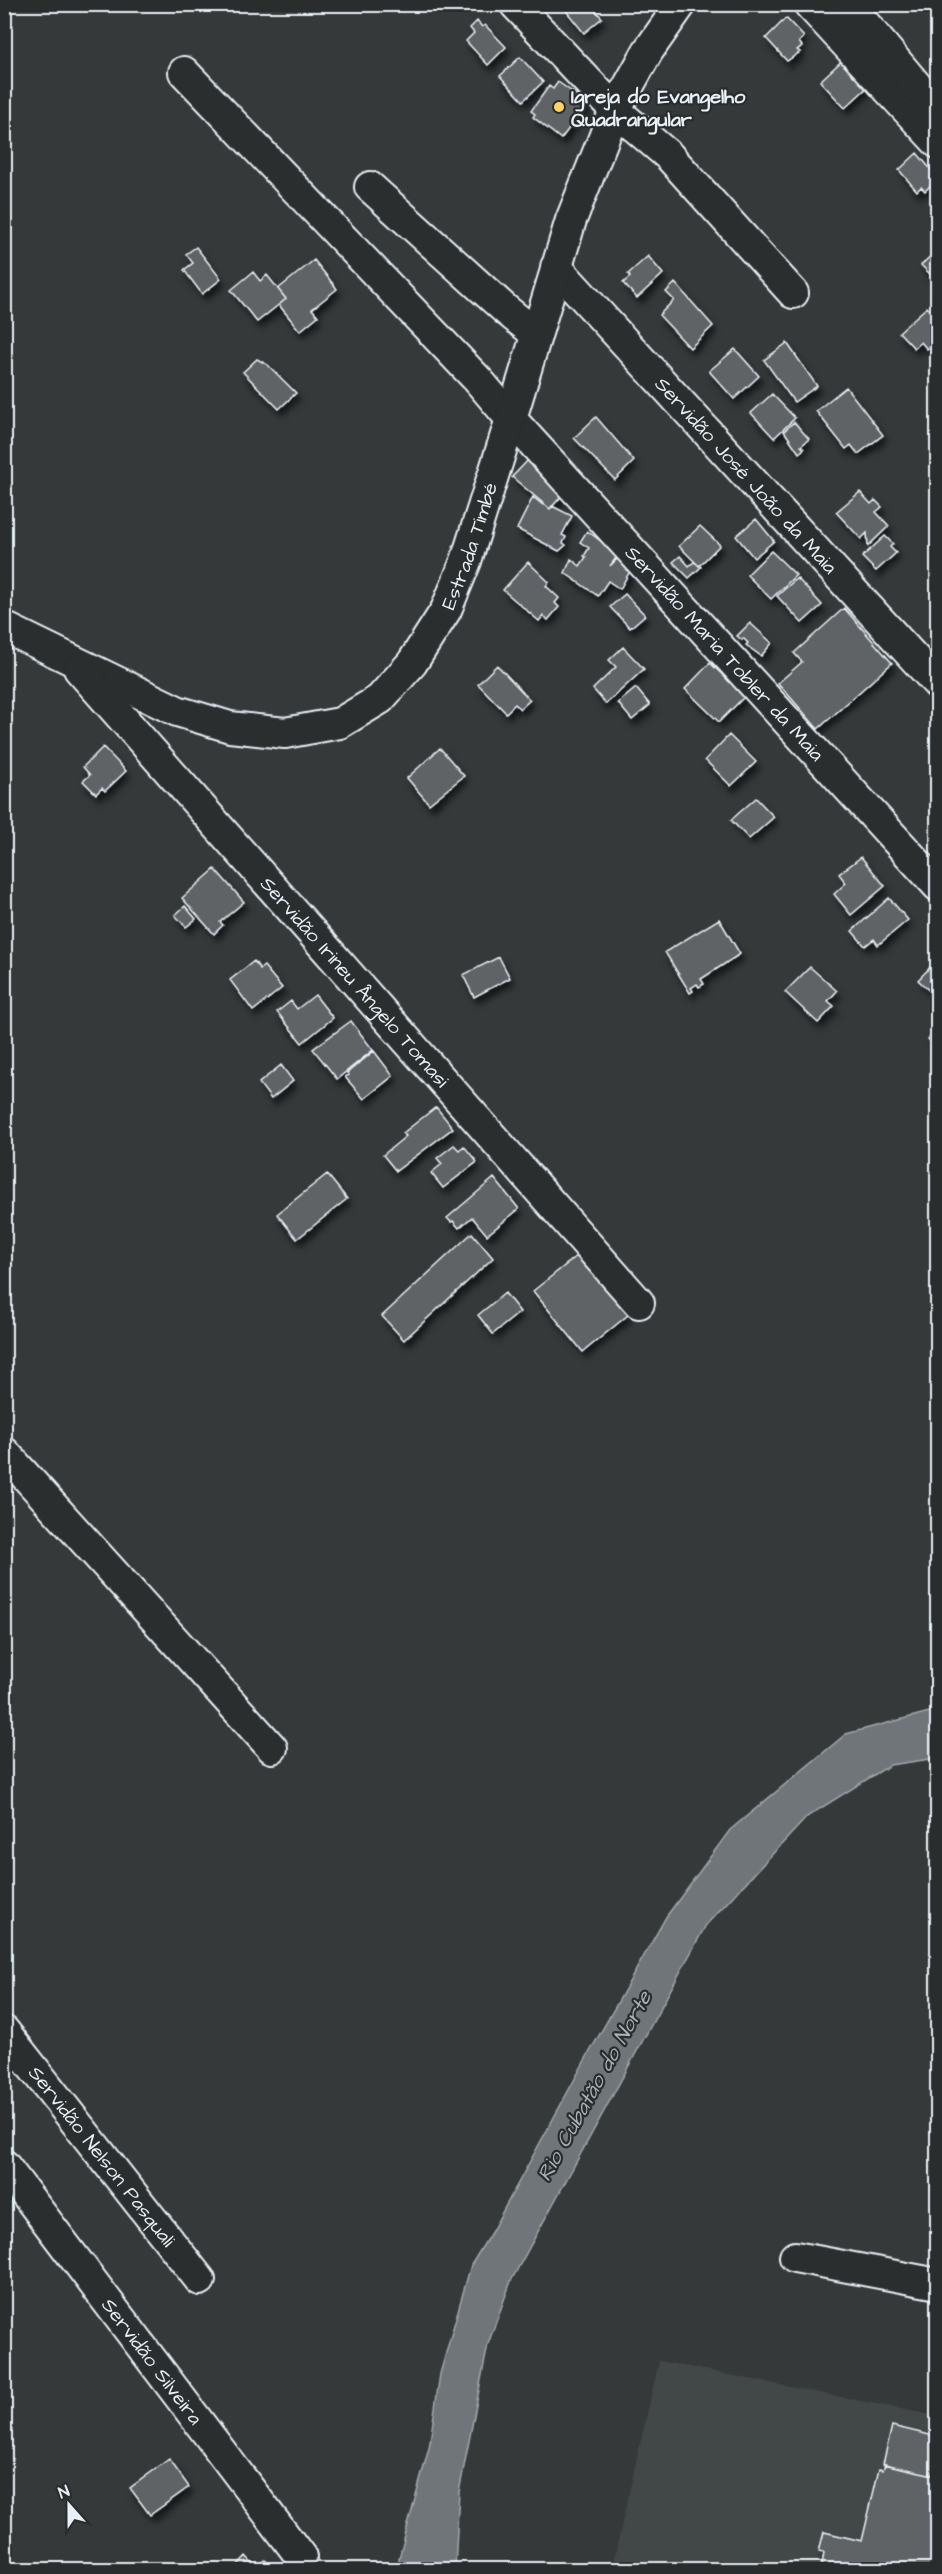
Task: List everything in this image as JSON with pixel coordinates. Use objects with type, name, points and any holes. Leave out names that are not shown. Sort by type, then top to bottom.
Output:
[{"type":"street","points":[[515,4],[615,110],[669,156],[793,293]]},
{"type":"street","name":"Estrada Timbé","points":[[4,627],[177,711],[230,727],[285,733],[340,723],[380,699],[412,663],[446,610],[466,561],[571,220],[615,110],[648,51],[681,4]]},
{"type":"street","points":[[808,4],[938,144]]},
{"type":"street","points":[[848,4],[938,111]]},
{"type":"street","name":"Servidão Maria Tobler da Maia","points":[[184,72],[479,381],[511,419],[938,886]]},
{"type":"street","points":[[370,187],[506,310],[536,334]]},
{"type":"street","name":"Servidão José João da Maia","points":[[556,267],[938,684]]},
{"type":"street","name":"Servidão Irineu Ângelo Tomasi","points":[[71,659],[639,1303]]},
{"type":"street","points":[[4,1452],[273,1748]]},
{"type":"street","name":"Servidão Nelson Pasquali","points":[[4,2031],[200,2280]]},
{"type":"street","name":"Servidão Silveira","points":[[4,2164],[301,2557]]},
{"type":"street","points":[[795,2257],[938,2284]]},
{"type":"shaded area","points":[[659,2361],[937,2416],[937,2569],[621,2570],[612,2567]]},
{"type":"water","name":"Rio Cubatão do Norte","points":[[937,1711],[937,1758],[890,1765],[808,1816],[706,1925],[511,2281],[488,2344],[459,2492],[455,2569],[400,2569],[399,2558],[429,2448],[440,2374],[471,2265],[666,1917],[730,1830],[846,1734]]},
{"type":"building","points":[[571,4],[576,4],[580,9],[585,4],[590,4],[602,18],[584,33],[567,12],[566,8]]},
{"type":"building","points":[[786,18],[804,37],[799,42],[802,46],[797,50],[800,52],[787,61],[766,38]]},
{"type":"building","points":[[477,21],[482,27],[485,25],[506,47],[488,65],[466,41],[474,33],[470,28]]},
{"type":"building","points":[[847,56],[872,83],[845,108],[820,81]]},
{"type":"building","points":[[520,57],[543,82],[523,101],[500,76]]},
{"type":"building","name":"Igreja do Evangelho Quadrangular","points":[[558,82],[588,103],[561,139],[533,117],[535,114],[531,111],[549,86],[553,89]]},
{"type":"building","points":[[917,153],[938,178],[925,191],[921,187],[917,191],[899,170]]},
{"type":"building","points":[[196,247],[221,279],[202,294],[184,270],[193,263],[186,254]]},
{"type":"building","points":[[938,249],[938,282],[921,265]]},
{"type":"building","points":[[648,256],[663,274],[637,298],[623,283],[630,277],[628,274]]},
{"type":"building","points":[[314,260],[337,289],[312,309],[318,316],[300,331],[279,305],[286,299],[278,289]]},
{"type":"building","points":[[253,272],[260,281],[267,275],[286,299],[257,322],[231,290]]},
{"type":"building","points":[[675,283],[713,326],[690,348],[659,315],[674,300],[666,292]]},
{"type":"building","points":[[927,307],[938,319],[935,328],[938,340],[927,349],[921,342],[914,348],[899,332]]},
{"type":"building","points":[[787,343],[817,386],[794,402],[764,360]]},
{"type":"building","points":[[735,349],[759,376],[734,399],[709,371]]},
{"type":"building","points":[[257,359],[268,365],[296,393],[279,409],[243,372]]},
{"type":"building","points":[[846,387],[883,435],[858,454],[851,445],[846,449],[816,411]]},
{"type":"building","points":[[772,394],[795,418],[774,438],[751,413]]},
{"type":"building","points":[[596,417],[634,461],[615,480],[574,438]]},
{"type":"building","points":[[794,422],[809,439],[801,446],[804,449],[799,453],[784,431]]},
{"type":"building","points":[[531,457],[567,490],[550,509],[512,477]]},
{"type":"building","points":[[860,492],[871,504],[875,500],[882,507],[876,512],[889,526],[868,546],[867,533],[861,539],[836,512]]},
{"type":"building","points":[[533,497],[550,509],[552,506],[572,516],[562,535],[566,537],[563,543],[566,545],[559,551],[517,529]]},
{"type":"building","points":[[756,519],[774,541],[754,558],[736,536]]},
{"type":"building","points":[[700,526],[720,545],[699,566],[679,546]]},
{"type":"building","points":[[587,531],[619,554],[610,566],[618,558],[628,565],[626,567],[630,571],[620,589],[608,581],[598,596],[565,573],[571,559],[580,566],[586,557],[584,556],[589,548],[580,542]]},
{"type":"building","points":[[885,536],[893,544],[890,547],[896,553],[876,571],[862,557]]},
{"type":"building","points":[[771,551],[796,575],[771,599],[747,575]]},
{"type":"building","points":[[680,556],[689,566],[694,562],[701,567],[689,578],[673,562]]},
{"type":"building","points":[[528,562],[549,582],[546,586],[559,598],[555,603],[559,607],[548,620],[543,616],[539,621],[503,590]]},
{"type":"building","points":[[797,578],[822,605],[802,623],[777,596]]},
{"type":"building","points":[[625,594],[645,615],[630,628],[610,607]]},
{"type":"building","points":[[844,608],[892,663],[818,729],[778,683],[802,662],[794,653]]},
{"type":"building","points":[[750,623],[772,643],[761,656],[746,645],[748,643],[743,638],[742,640],[737,636]]},
{"type":"building","points":[[623,647],[644,669],[606,704],[593,689],[616,667],[609,660]]},
{"type":"building","points":[[710,663],[745,696],[719,722],[685,689]]},
{"type":"building","points":[[497,665],[530,700],[520,709],[515,704],[506,713],[478,684]]},
{"type":"building","points":[[636,688],[650,705],[632,720],[618,703]]},
{"type":"building","points":[[729,735],[756,762],[731,786],[705,760]]},
{"type":"building","points":[[103,747],[126,771],[105,791],[102,788],[96,794],[83,781],[90,775],[83,767]]},
{"type":"building","points":[[440,748],[464,776],[429,804],[407,778]]},
{"type":"building","points":[[756,798],[774,817],[749,839],[731,820]]},
{"type":"building","points":[[861,857],[885,886],[851,915],[834,894],[846,883],[839,874]]},
{"type":"building","points":[[215,869],[244,902],[220,922],[223,925],[214,934],[182,898]]},
{"type":"building","points":[[889,898],[908,920],[878,945],[874,939],[865,946],[852,931]]},
{"type":"building","points":[[185,906],[196,919],[186,927],[175,915]]},
{"type":"building","points":[[719,919],[740,954],[701,979],[704,984],[699,987],[697,984],[691,988],[693,991],[690,993],[665,952]]},
{"type":"building","points":[[499,957],[510,978],[474,997],[463,975]]},
{"type":"building","points":[[938,959],[938,998],[937,998],[918,980]]},
{"type":"building","points":[[254,961],[260,969],[264,966],[282,988],[253,1011],[230,980]]},
{"type":"building","points":[[810,967],[837,991],[828,1001],[834,1006],[818,1023],[785,992]]},
{"type":"building","points":[[315,995],[333,1018],[302,1043],[277,1012],[291,1001],[297,1009]]},
{"type":"building","points":[[351,1021],[373,1050],[337,1079],[313,1049]]},
{"type":"building","points":[[938,1030],[938,1049],[928,1039]]},
{"type":"building","points":[[374,1051],[393,1076],[364,1099],[345,1077]]},
{"type":"building","points":[[281,1065],[293,1081],[271,1099],[259,1083]]},
{"type":"building","points":[[436,1107],[453,1128],[396,1171],[383,1155],[406,1136],[403,1133]]},
{"type":"building","points":[[454,1145],[459,1150],[464,1146],[477,1162],[443,1188],[431,1173],[442,1164],[437,1158]]},
{"type":"building","points":[[327,1174],[347,1199],[297,1239],[277,1214]]},
{"type":"building","points":[[494,1178],[519,1209],[487,1235],[472,1217],[459,1228],[447,1218]]},
{"type":"building","points":[[472,1233],[493,1258],[404,1340],[382,1316]]},
{"type":"building","points":[[578,1255],[628,1315],[583,1352],[533,1291]]},
{"type":"building","points":[[505,1293],[520,1312],[493,1334],[478,1315]]},
{"type":"building","points":[[892,2426],[938,2437],[938,2476],[883,2464]]},
{"type":"building","points":[[169,2459],[189,2487],[150,2515],[130,2488]]},
{"type":"building","points":[[885,2464],[938,2476],[938,2570],[830,2570],[831,2567],[822,2565],[824,2552],[819,2551],[824,2532],[862,2541],[879,2469],[883,2470]]},
{"type":"building","points":[[246,2556],[257,2568],[265,2560],[274,2568],[233,2570]]},
{"type":"place","name":"Igreja do Evangelho Quadrangular","points":[[559,107]]}]
